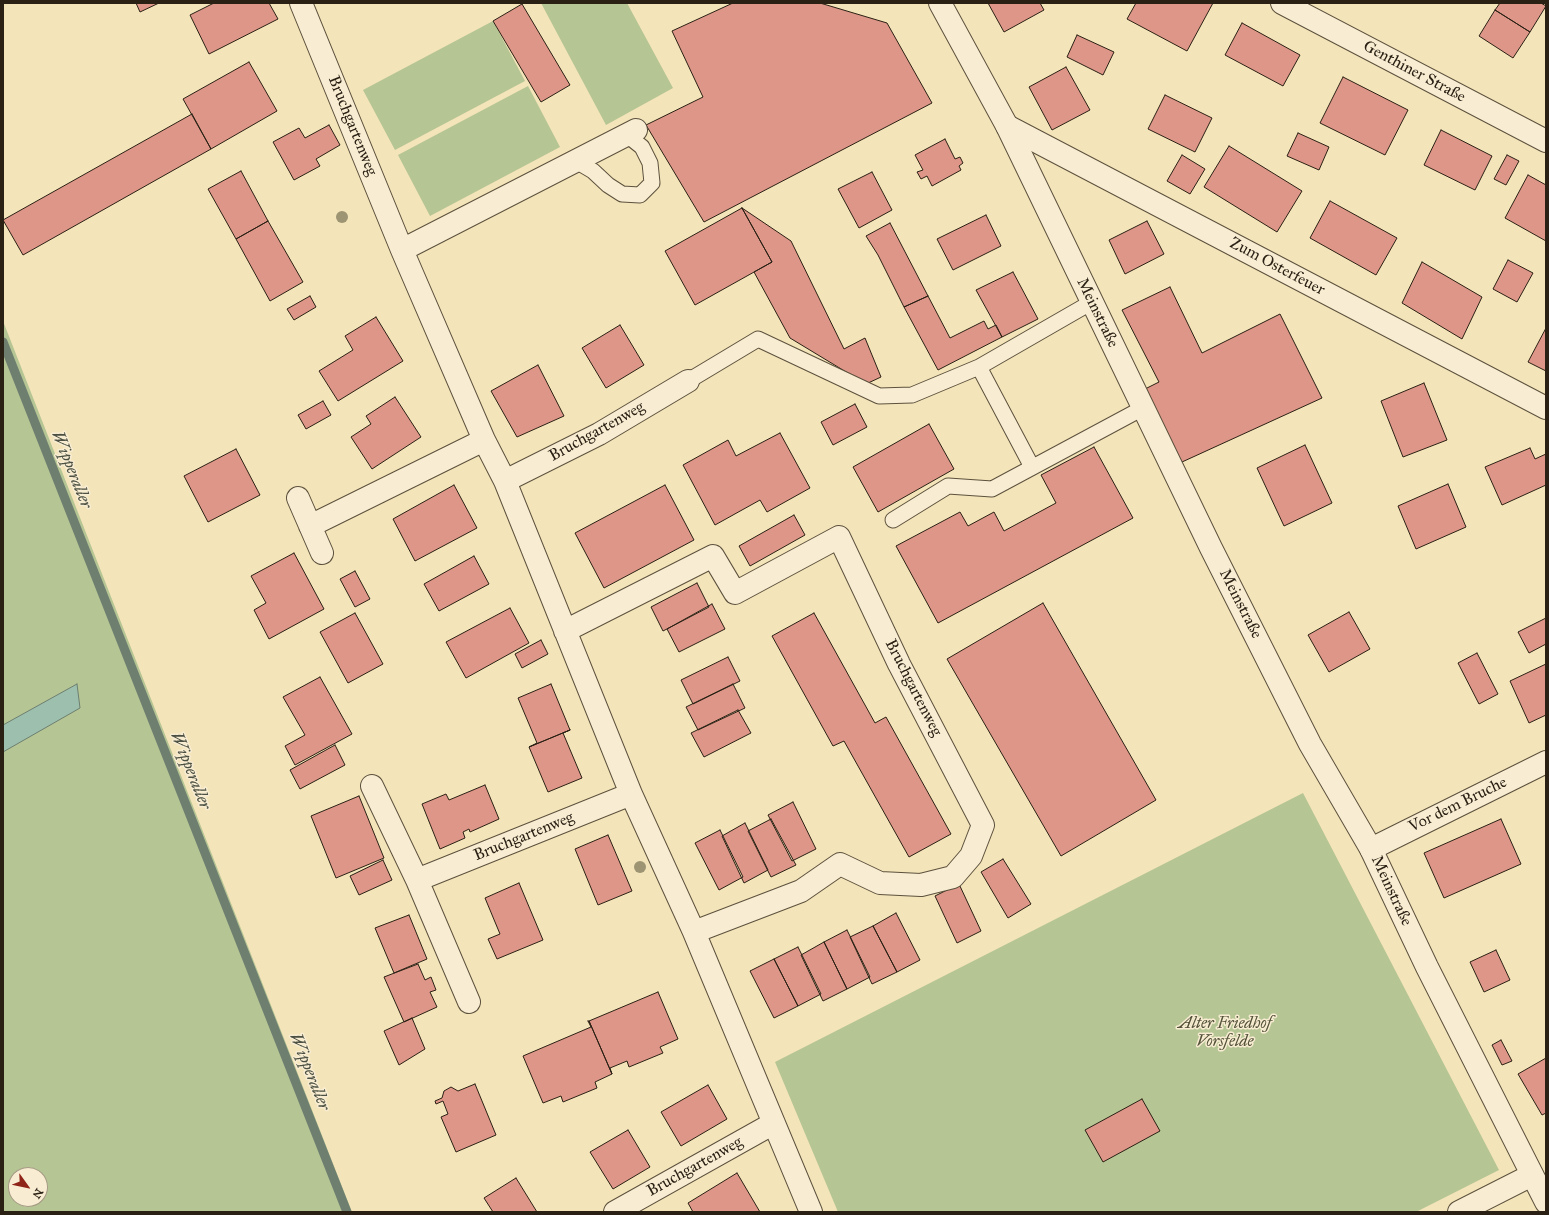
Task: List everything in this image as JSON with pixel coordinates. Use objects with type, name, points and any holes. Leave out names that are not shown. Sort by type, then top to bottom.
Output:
[{"type":"street","name":"Bruchgartenweg","points":[[301,3],[402,250],[484,440],[505,481],[631,794],[694,932],[812,1212]]},
{"type":"street","name":"Meinstraße","points":[[940,3],[1007,126],[1211,548],[1310,744],[1371,849],[1427,968],[1546,1202]]},
{"type":"street","name":"Genthiner Straße","points":[[1282,3],[1546,141]]},
{"type":"street","name":"Zum Osterfeuer","points":[[1007,126],[1546,408]]},
{"type":"street","points":[[402,250],[632,132]]},
{"type":"street","name":"Bruchgartenweg","points":[[505,481],[599,434],[688,382]]},
{"type":"street","points":[[310,526],[484,440]]},
{"type":"street","points":[[298,498],[322,553]]},
{"type":"street","name":"Bruchgartenweg","points":[[566,631],[713,556],[735,593],[839,537],[899,664],[983,825],[971,856],[953,877],[921,885],[880,883],[840,864],[802,891],[694,932]]},
{"type":"street","name":"Vor dem Bruche","points":[[1371,849],[1546,762]]},
{"type":"street","points":[[372,786],[417,880],[469,1002]]},
{"type":"street","name":"Bruchgartenweg","points":[[417,880],[631,794]]},
{"type":"street","name":"Bruchgartenweg","points":[[615,1212],[774,1122]]},
{"type":"street","points":[[1459,1212],[1532,1174]]},
{"type":"lane","points":[[576,161],[593,171],[608,185],[622,194],[640,195],[652,183],[650,163],[632,132]]},
{"type":"lane","points":[[688,382],[758,338],[879,396],[912,395],[979,366],[1092,302]]},
{"type":"lane","points":[[979,366],[1032,467]]},
{"type":"lane","points":[[893,520],[948,486],[992,489],[1143,408]]},
{"type":"green space","points":[[541,3],[627,3],[673,88],[606,125]]},
{"type":"green space","points":[[493,21],[525,81],[395,150],[363,90]]},
{"type":"green space","points":[[528,86],[560,147],[430,216],[398,155]]},
{"type":"green space","points":[[3,321],[352,1212],[3,1212]]},
{"type":"green space","name":"Alter Friedhof Vorsfelde","points":[[1303,793],[1499,1170],[1416,1212],[838,1212],[775,1062]]},
{"type":"shaded area","points":[[77,684],[80,708],[3,752],[3,725]]},
{"type":"building","points":[[136,3],[159,3],[140,12]]},
{"type":"building","points":[[214,3],[269,3],[278,19],[209,54],[190,15]]},
{"type":"building","points":[[733,3],[820,3],[887,23],[932,103],[704,222],[646,125],[703,97],[672,31]]},
{"type":"building","points":[[988,3],[1040,3],[1044,10],[1004,32]]},
{"type":"building","points":[[1136,3],[1213,3],[1187,51],[1127,19]]},
{"type":"building","points":[[1500,3],[1541,3],[1546,6],[1530,32],[1495,10]]},
{"type":"building","points":[[522,4],[570,85],[541,102],[493,21]]},
{"type":"building","points":[[1495,10],[1530,32],[1513,58],[1479,36]]},
{"type":"building","points":[[1242,23],[1300,55],[1283,86],[1225,55]]},
{"type":"building","points":[[1077,35],[1114,52],[1103,75],[1067,57]]},
{"type":"building","points":[[249,62],[277,111],[211,149],[183,99]]},
{"type":"building","points":[[1066,67],[1090,110],[1052,130],[1029,87]]},
{"type":"building","points":[[1343,77],[1408,110],[1385,155],[1320,123]]},
{"type":"building","points":[[1165,95],[1212,118],[1195,152],[1148,129]]},
{"type":"building","points":[[192,114],[211,149],[23,255],[3,220]]},
{"type":"building","points":[[329,125],[340,145],[316,159],[320,166],[294,180],[273,142],[299,128],[305,138]]},
{"type":"building","points":[[1441,130],[1492,156],[1475,190],[1424,165]]},
{"type":"building","points":[[1298,133],[1329,147],[1319,170],[1287,156]]},
{"type":"building","points":[[945,139],[955,159],[960,157],[963,163],[959,166],[961,170],[932,186],[927,176],[921,179],[917,172],[923,170],[915,155]]},
{"type":"building","points":[[1229,146],[1302,191],[1277,232],[1204,187]]},
{"type":"building","points":[[1182,155],[1205,169],[1190,194],[1167,181]]},
{"type":"building","points":[[1507,155],[1519,161],[1506,185],[1494,179]]},
{"type":"building","points":[[241,171],[268,221],[236,239],[208,189]]},
{"type":"building","points":[[872,172],[892,210],[859,228],[838,189]]},
{"type":"building","points":[[1528,175],[1546,185],[1546,241],[1505,218]]},
{"type":"building","points":[[1330,201],[1397,238],[1376,275],[1310,238]]},
{"type":"building","points":[[742,208],[791,241],[844,349],[865,338],[881,377],[866,384],[790,338],[754,272],[772,262]]},
{"type":"building","points":[[742,208],[772,262],[695,305],[665,251]]},
{"type":"building","points":[[986,215],[1001,246],[953,270],[937,239]]},
{"type":"building","points":[[268,221],[303,282],[270,301],[236,239]]},
{"type":"building","points":[[1147,221],[1164,254],[1125,274],[1109,240]]},
{"type":"building","points":[[890,223],[928,296],[904,307],[878,255],[866,236]]},
{"type":"building","points":[[1508,260],[1533,273],[1517,302],[1493,289]]},
{"type":"building","points":[[1422,262],[1482,297],[1462,339],[1402,303]]},
{"type":"building","points":[[1013,272],[1038,319],[1002,337],[976,290]]},
{"type":"building","points":[[1170,287],[1202,353],[1280,314],[1322,398],[1182,462],[1141,391],[1159,382],[1122,310]]},
{"type":"building","points":[[310,296],[316,307],[294,320],[287,309]]},
{"type":"building","points":[[928,296],[950,338],[984,321],[988,329],[996,325],[1002,337],[938,370],[904,307]]},
{"type":"building","points":[[376,317],[403,361],[338,401],[319,371],[353,350],[345,336]]},
{"type":"building","points":[[620,325],[644,365],[606,388],[582,348]]},
{"type":"building","points":[[1546,328],[1546,371],[1528,362]]},
{"type":"building","points":[[538,365],[564,416],[517,437],[491,391]]},
{"type":"building","points":[[1424,383],[1447,440],[1403,457],[1381,401]]},
{"type":"building","points":[[395,397],[421,437],[372,469],[351,437],[371,424],[366,416]]},
{"type":"building","points":[[323,401],[331,415],[306,429],[298,415]]},
{"type":"building","points":[[855,404],[867,427],[833,445],[821,422]]},
{"type":"building","points":[[929,424],[954,469],[878,512],[853,467]]},
{"type":"building","points":[[780,433],[810,488],[767,512],[760,500],[715,525],[683,465],[728,440],[736,456]]},
{"type":"building","points":[[1305,445],[1332,503],[1284,526],[1257,468]]},
{"type":"building","points":[[1094,447],[1133,518],[938,623],[896,546],[960,512],[968,526],[994,512],[1004,531],[1056,503],[1041,475]]},
{"type":"building","points":[[1530,448],[1535,459],[1546,454],[1546,485],[1502,505],[1485,467]]},
{"type":"building","points":[[236,449],[260,495],[208,522],[184,476]]},
{"type":"building","points":[[1448,484],[1466,527],[1416,549],[1398,506]]},
{"type":"building","points":[[454,485],[477,528],[415,561],[393,519]]},
{"type":"building","points":[[665,485],[694,540],[604,588],[575,533]]},
{"type":"building","points":[[794,515],[805,535],[750,566],[739,546]]},
{"type":"building","points":[[294,553],[324,609],[269,639],[254,610],[266,603],[251,576]]},
{"type":"building","points":[[474,556],[489,584],[439,611],[424,584]]},
{"type":"building","points":[[355,571],[370,599],[355,607],[340,579]]},
{"type":"building","points":[[697,583],[709,607],[663,631],[651,607]]},
{"type":"building","points":[[1043,603],[1156,800],[1061,856],[947,659]]},
{"type":"building","points":[[712,604],[725,629],[679,652],[667,629]]},
{"type":"building","points":[[510,608],[529,643],[466,678],[446,642]]},
{"type":"building","points":[[1349,612],[1370,649],[1329,672],[1308,635]]},
{"type":"building","points":[[355,613],[383,664],[348,683],[320,632]]},
{"type":"building","points":[[814,613],[875,723],[886,717],[951,834],[909,857],[844,741],[833,746],[772,636]]},
{"type":"building","points":[[1546,618],[1546,644],[1529,653],[1518,632]]},
{"type":"building","points":[[541,640],[548,654],[522,668],[515,654]]},
{"type":"building","points":[[1477,653],[1498,694],[1479,704],[1458,663]]},
{"type":"building","points":[[728,657],[740,681],[693,704],[681,680]]},
{"type":"building","points":[[1546,664],[1546,715],[1529,723],[1510,681]]},
{"type":"building","points":[[320,677],[352,734],[295,765],[285,746],[305,735],[283,697]]},
{"type":"building","points":[[551,684],[570,730],[529,747],[537,743],[518,698]]},
{"type":"building","points":[[733,684],[745,708],[698,730],[686,707]]},
{"type":"building","points":[[738,710],[751,733],[704,757],[691,733]]},
{"type":"building","points":[[570,730],[563,733],[582,778],[548,792],[529,747]]},
{"type":"building","points":[[335,745],[345,765],[300,789],[290,770]]},
{"type":"building","points":[[485,785],[499,819],[470,832],[469,829],[463,832],[465,838],[440,849],[422,804],[446,794],[449,800]]},
{"type":"building","points":[[359,796],[384,858],[336,878],[311,816]]},
{"type":"building","points":[[793,802],[816,849],[792,861],[768,815]]},
{"type":"building","points":[[771,819],[796,865],[771,877],[748,831]]},
{"type":"building","points":[[1501,819],[1521,864],[1444,898],[1424,853]]},
{"type":"building","points":[[745,823],[768,870],[744,883],[722,836]]},
{"type":"building","points":[[720,830],[743,877],[719,890],[695,843]]},
{"type":"building","points":[[608,835],[632,891],[598,905],[575,849]]},
{"type":"building","points":[[1003,859],[1031,904],[1008,918],[981,872]]},
{"type":"building","points":[[383,860],[392,880],[359,895],[350,876]]},
{"type":"building","points":[[519,883],[543,940],[497,959],[488,939],[500,934],[485,898]]},
{"type":"building","points":[[959,884],[981,931],[957,943],[935,896]]},
{"type":"building","points":[[896,913],[920,960],[897,972],[873,926]]},
{"type":"building","points":[[409,915],[427,959],[394,973],[375,928]]},
{"type":"building","points":[[873,926],[897,972],[872,984],[850,937]]},
{"type":"building","points":[[847,930],[870,977],[847,989],[824,942]]},
{"type":"building","points":[[824,942],[847,989],[823,1001],[801,955]]},
{"type":"building","points":[[798,947],[821,994],[798,1006],[774,959]]},
{"type":"building","points":[[1496,950],[1510,980],[1484,992],[1470,962]]},
{"type":"building","points":[[774,959],[798,1006],[774,1018],[750,971]]},
{"type":"building","points":[[418,964],[425,980],[431,977],[436,990],[430,992],[437,1007],[404,1022],[384,977]]},
{"type":"building","points":[[658,992],[678,1039],[660,1047],[663,1053],[629,1067],[627,1061],[610,1068],[612,1074],[589,1021]]},
{"type":"building","points":[[412,1018],[425,1049],[399,1065],[384,1031]]},
{"type":"building","points":[[589,1021],[612,1074],[595,1082],[597,1088],[563,1102],[561,1096],[543,1103],[523,1056],[591,1027]]},
{"type":"building","points":[[1501,1040],[1512,1061],[1502,1065],[1492,1045]]},
{"type":"building","points":[[1546,1058],[1546,1113],[1542,1115],[1518,1074]]},
{"type":"building","points":[[475,1084],[496,1135],[456,1152],[441,1117],[448,1114],[443,1101],[436,1104],[435,1101],[442,1098],[444,1091],[451,1087],[458,1091]]},
{"type":"building","points":[[708,1085],[727,1119],[681,1146],[661,1112]]},
{"type":"building","points":[[1142,1099],[1160,1131],[1103,1162],[1085,1130]]},
{"type":"building","points":[[628,1130],[650,1167],[613,1189],[590,1152]]},
{"type":"building","points":[[737,1173],[760,1212],[693,1212],[688,1203]]},
{"type":"building","points":[[516,1178],[537,1212],[493,1212],[484,1198]]},
{"type":"waterway","name":"Wipperaller","points":[[3,342],[347,1212]]}]
